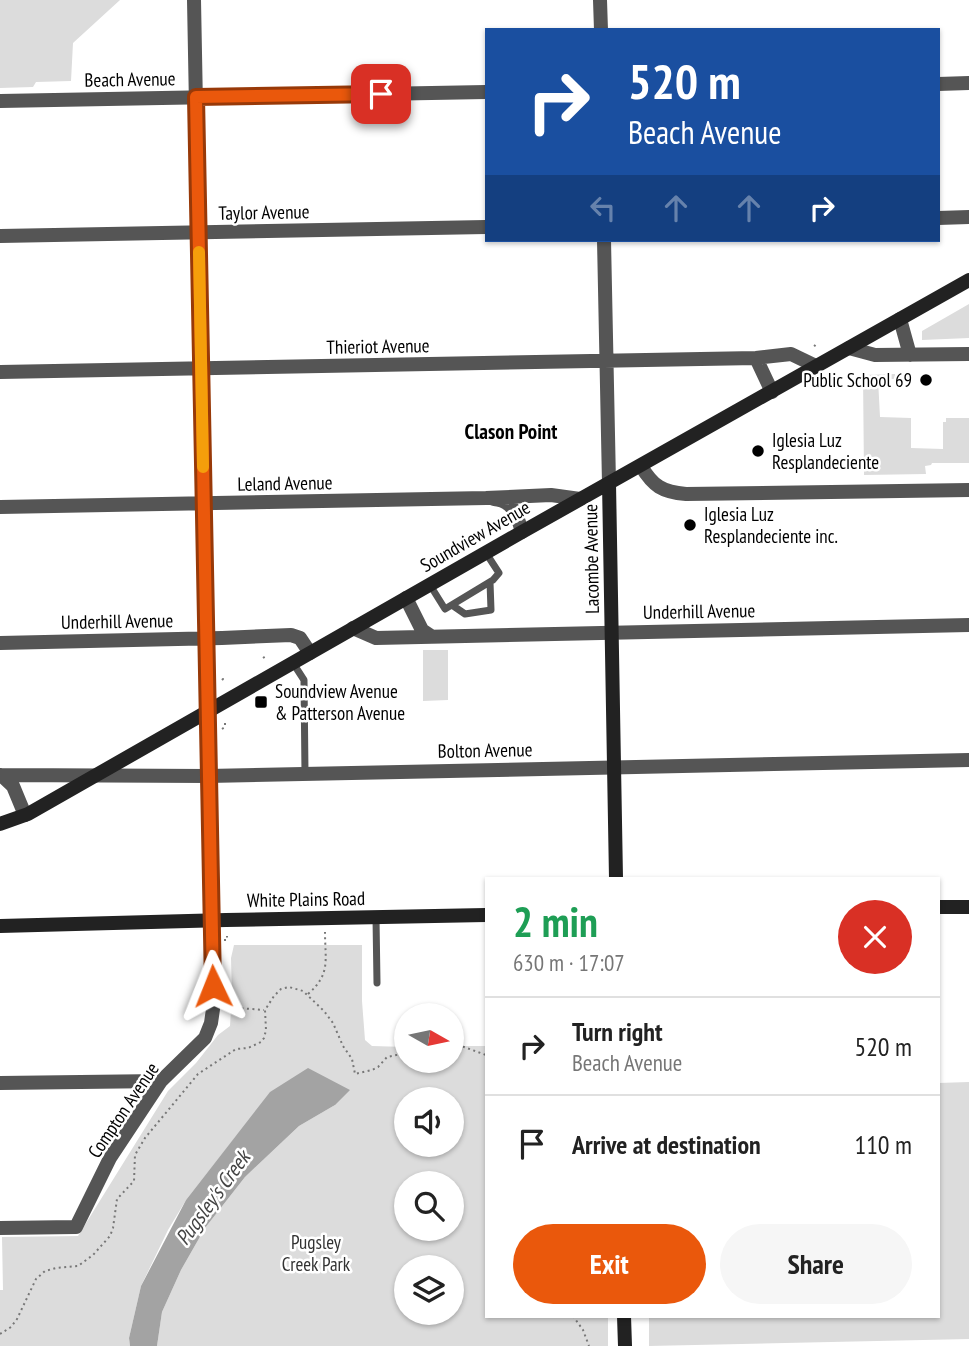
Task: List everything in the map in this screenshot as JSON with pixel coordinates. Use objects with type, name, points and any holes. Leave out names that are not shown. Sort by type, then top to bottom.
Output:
[{"type":"main road","name":"Soundview Avenue","points":[[0,824],[25,815],[969,280]]},
{"type":"main road","name":"Lacombe Avenue","points":[[609,483],[615,877]]},
{"type":"main road","points":[[940,907],[969,906]]},
{"type":"main road","name":"White Plains Road","points":[[0,926],[485,915]]},
{"type":"main road","points":[[624,1318],[625,1346]]},
{"type":"street","points":[[194,0],[211,920]]},
{"type":"street","points":[[600,0],[601,28]]},
{"type":"street","points":[[940,84],[969,83]]},
{"type":"street","name":"Beach Avenue","points":[[0,101],[485,92]]},
{"type":"street","points":[[940,218],[969,217]]},
{"type":"street","name":"Taylor Avenue","points":[[0,236],[485,228]]},
{"type":"street","name":"Lacombe Avenue","points":[[604,242],[609,483]]},
{"type":"street","points":[[900,319],[911,355]]},
{"type":"street","points":[[849,348],[875,355],[969,354]]},
{"type":"street","name":"Thieriot Avenue","points":[[0,372],[756,358],[791,354],[816,366]]},
{"type":"street","points":[[756,358],[772,392]]},
{"type":"street","points":[[641,466],[653,483],[673,493],[686,494],[969,489]]},
{"type":"street","name":"Leland Avenue","points":[[0,507],[551,495],[580,499]]},
{"type":"street","name":"Leland Avenue","points":[[486,498],[500,500],[512,507],[522,532]]},
{"type":"street","points":[[406,598],[422,630],[430,636]]},
{"type":"street","name":"Underhill Avenue","points":[[353,628],[376,638],[969,625]]},
{"type":"street","name":"Underhill Avenue","points":[[0,643],[291,635],[300,638],[310,653]]},
{"type":"street","name":"Bolton Avenue","points":[[1,775],[208,776],[969,760]]},
{"type":"street","name":"Bolton Avenue","points":[[1,775],[13,786],[25,815]]},
{"type":"street","name":"Compton Avenue","points":[[0,1228],[76,1227],[110,1158],[161,1081],[205,1038],[213,1009],[211,920]]},
{"type":"street","points":[[0,1083],[161,1081]]},
{"type":"lane","points":[[429,585],[445,610],[499,573],[486,552]]},
{"type":"lane","points":[[452,605],[466,614],[491,610],[489,582]]},
{"type":"lane","points":[[293,663],[304,680],[305,774]]},
{"type":"lane","points":[[376,917],[377,983]]},
{"type":"path","points":[[221,729],[225,727],[225,722]]},
{"type":"path","points":[[223,940],[227,940],[227,936]]},
{"type":"path","points":[[307,995],[318,985],[326,969],[325,939]]},
{"type":"path","points":[[0,1335],[17,1319],[36,1279],[46,1271],[78,1266],[93,1255],[110,1236],[117,1199],[134,1181],[135,1155],[145,1138],[198,1074],[236,1049],[248,1048],[261,1042],[266,1030],[265,1010],[281,989],[298,989],[324,1012],[352,1059],[355,1074],[372,1070],[387,1057],[394,1056]]},
{"type":"path","points":[[228,1007],[265,1010]]},
{"type":"path","points":[[464,1047],[485,1055]]},
{"type":"path","points":[[574,1318],[589,1346]]},
{"type":"green space","points":[[0,0],[120,0],[73,43],[71,81],[36,82],[33,87],[0,88]]},
{"type":"green space","points":[[969,304],[969,338],[922,340],[922,331]]},
{"type":"green space","points":[[895,374],[895,379],[878,379],[880,417],[911,418],[911,448],[943,449],[943,422],[946,422],[946,418],[969,418],[969,463],[932,463],[925,466],[926,474],[864,475],[863,375]]},
{"type":"green space","points":[[423,650],[448,650],[448,700],[423,701]]},
{"type":"green space","name":"Pugsley Creek Park","points":[[234,945],[362,945],[365,1040],[372,1046],[394,1047],[394,1073],[464,1073],[464,1046],[485,1046],[485,1318],[608,1318],[608,1346],[157,1346],[162,1312],[181,1270],[205,1228],[245,1177],[299,1126],[335,1105],[237,1135],[186,1200],[168,1230],[141,1286],[129,1338],[130,1346],[0,1346],[2,1237],[78,1236],[168,1091],[196,1063],[218,1035],[230,1026],[231,958]]},
{"type":"green space","points":[[969,1082],[969,1339],[649,1346],[649,1318],[940,1318],[940,1083]]},
{"type":"water","name":"Pugsley's Creek","points":[[308,1068],[350,1090],[335,1105],[299,1126],[245,1177],[205,1228],[181,1270],[162,1312],[157,1346],[130,1346],[129,1338],[141,1286],[186,1200],[270,1092]]},
{"type":"slow traffic","points":[[199,252],[203,467]]},
{"type":"place","name":"Public School 69","points":[[926,380]]},
{"type":"place","name":"Iglesia Luz Resplandeciente","points":[[758,451]]},
{"type":"place","name":"Iglesia Luz Resplandeciente inc.","points":[[690,525]]},
{"type":"place","name":"Soundview Avenue & Patterson Avenue","points":[[261,702]]},
{"type":"district","name":"Clason Point","points":[[511,432]]},
{"type":"route","points":[[213,986],[196,97],[381,94]]}]
